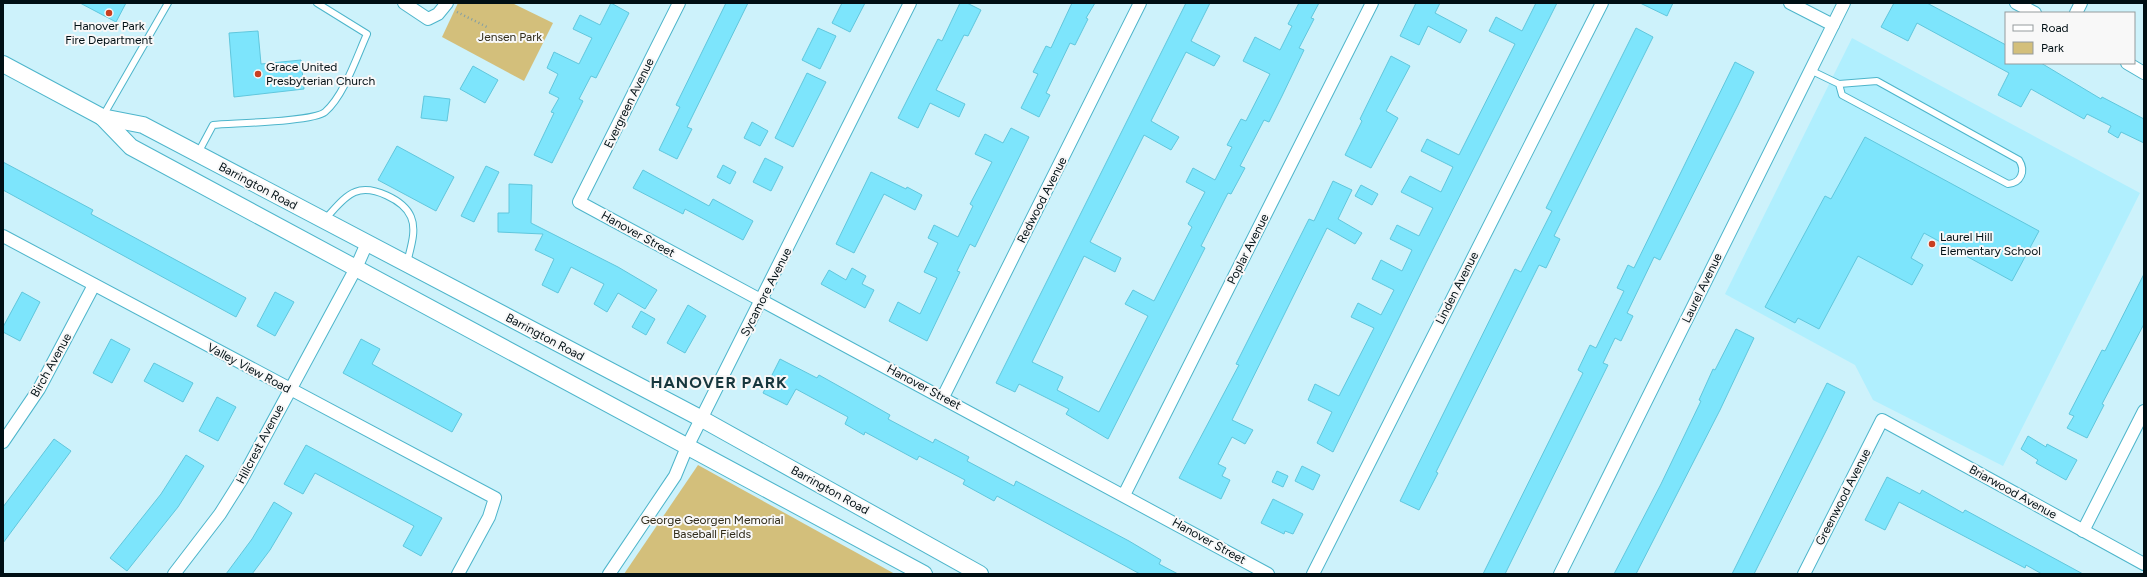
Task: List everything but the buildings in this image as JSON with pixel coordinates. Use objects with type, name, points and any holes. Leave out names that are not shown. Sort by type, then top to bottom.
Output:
[{"type":"main road","name":"Barrington Road","points":[[3,64],[102,117],[132,147],[924,574]]},
{"type":"main road","name":"Barrington Road","points":[[102,117],[144,125],[702,419],[980,574]]},
{"type":"street","points":[[404,3],[428,18],[438,14],[447,4]]},
{"type":"street","name":"Evergreen Avenue","points":[[579,202],[679,3]]},
{"type":"street","name":"Sycamore Avenue","points":[[609,574],[675,476],[687,447],[910,3]]},
{"type":"street","name":"Redwood Avenue","points":[[943,397],[1140,3]]},
{"type":"street","name":"Poplar Avenue","points":[[1124,495],[1372,3]]},
{"type":"street","name":"Linden Avenue","points":[[1313,574],[1602,3]]},
{"type":"street","points":[[1790,3],[1833,25]]},
{"type":"street","name":"Laurel Avenue","points":[[1560,574],[1844,3]]},
{"type":"street","points":[[2016,3],[2033,12]]},
{"type":"street","points":[[2129,64],[2144,73]]},
{"type":"street","name":"Hanover Street","points":[[579,202],[761,302],[943,397],[1268,574]]},
{"type":"street","name":"Valley View Road","points":[[3,236],[495,498],[489,517],[458,574]]},
{"type":"street","name":"Hillcrest Avenue","points":[[174,574],[220,514],[242,480],[289,389],[356,268],[367,243]]},
{"type":"street","name":"Birch Avenue","points":[[3,442],[40,389],[94,285]]},
{"type":"street","points":[[2084,531],[2144,411]]},
{"type":"street","name":"Briarwood Avenue","points":[[1882,420],[2144,564]]},
{"type":"street","name":"Greenwood Avenue","points":[[1804,574],[1882,420]]},
{"type":"lane","points":[[102,117],[168,3]]},
{"type":"lane","points":[[197,154],[213,125],[303,118],[325,113],[338,95],[367,34],[317,3]]},
{"type":"lane","points":[[1810,70],[1840,84],[1877,80],[2019,160],[2023,169],[2022,174],[2017,182],[2008,184],[1842,95],[1840,84]]},
{"type":"lane","points":[[324,220],[355,192],[373,190],[388,197],[400,205],[411,217],[413,238],[407,264]]},
{"type":"path","points":[[447,4],[487,27]]},
{"type":"shaded area","name":"Laurel Hill Elementary School","points":[[1852,38],[2140,193],[2003,466],[1873,400],[1855,365],[1725,294]]},
{"type":"green space","name":"Jensen Park","points":[[458,3],[512,3],[553,23],[524,81],[442,37]]},
{"type":"green space","name":"George Georgen Memorial Baseball Fields","points":[[698,465],[895,574],[624,574]]},
{"type":"place","name":"Hanover Park Fire Department","points":[[109,13]]},
{"type":"place","name":"Grace United Presbyterian Church","points":[[258,74]]},
{"type":"place","name":"Laurel Hill Elementary School","points":[[1932,244]]},
{"type":"district","name":"HANOVER PARK","points":[[719,382]]}]
